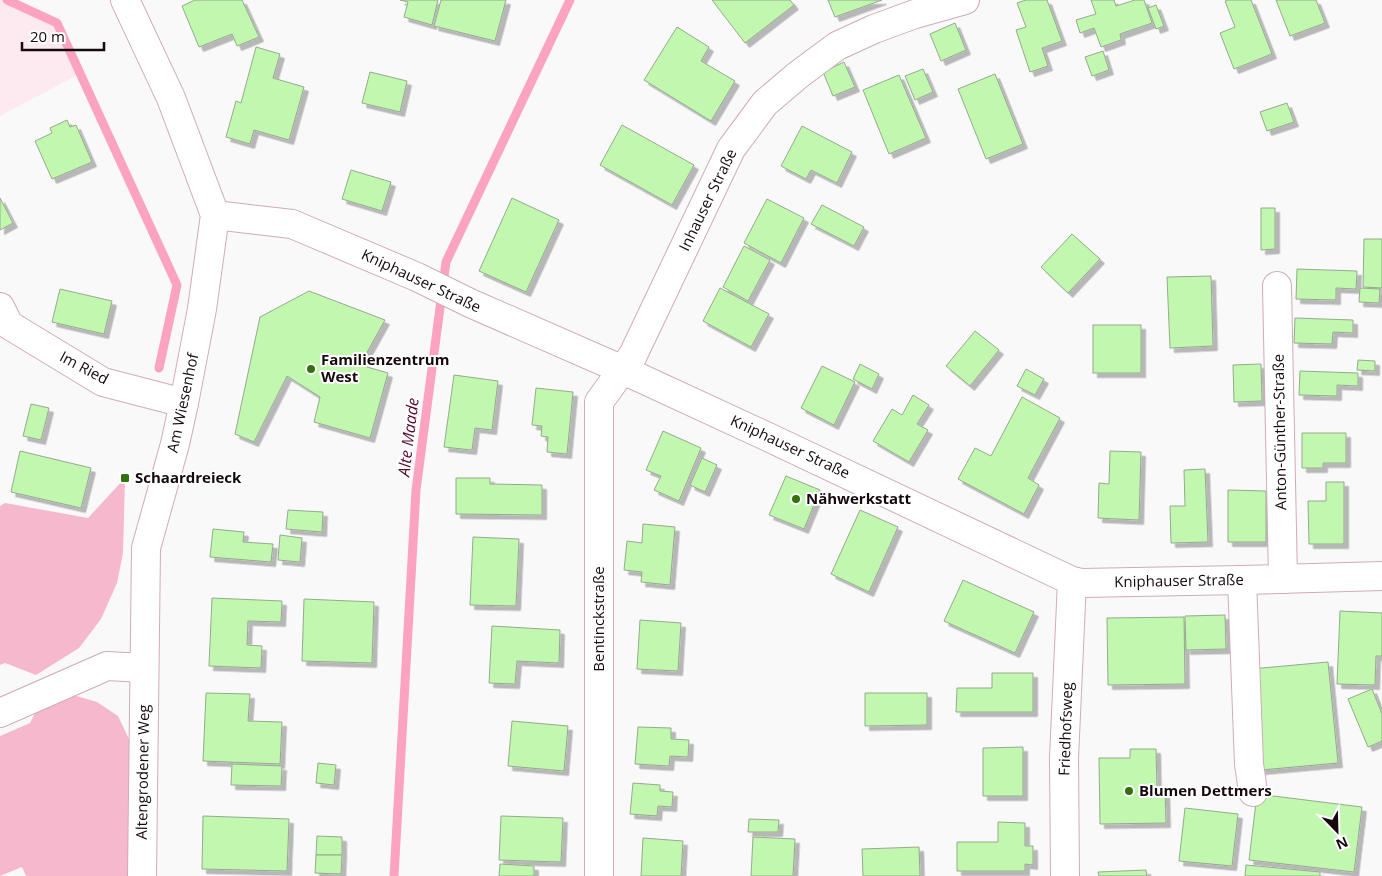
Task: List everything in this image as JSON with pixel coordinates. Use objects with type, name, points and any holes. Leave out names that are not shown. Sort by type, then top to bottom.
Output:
[{"type":"street","name":"Am Wiesenhof","points":[[124,0],[172,98],[215,215],[202,309],[184,403],[175,444],[146,548],[144,668]]},
{"type":"street","name":"Inhauser Straße","points":[[623,370],[633,355],[731,149],[765,103],[837,46],[874,29],[915,14],[965,0]]},
{"type":"street","name":"Kniphauser Straße","points":[[215,215],[292,224],[417,277],[470,304],[623,370],[768,437],[1072,581],[1081,583],[1382,576]]},
{"type":"street","name":"Anton-Günther-Straße","points":[[1277,286],[1283,579]]},
{"type":"street","name":"Im Ried","points":[[0,307],[9,325],[103,382],[184,403]]},
{"type":"street","name":"Bentinckstraße","points":[[599,876],[599,402],[623,370]]},
{"type":"street","points":[[1242,580],[1249,764],[1253,792]]},
{"type":"street","name":"Friedhofsweg","points":[[1065,876],[1064,758],[1072,581]]},
{"type":"street","points":[[0,713],[107,666],[144,668]]},
{"type":"street","name":"Altengrodener Weg","points":[[142,876],[144,668]]},
{"type":"shaded area","points":[[0,0],[16,0],[61,23],[83,72],[0,116]]},
{"type":"shaded area","points":[[125,478],[123,553],[117,583],[101,619],[79,648],[36,675],[5,663],[0,665],[0,506],[5,503],[88,518]]},
{"type":"shaded area","points":[[73,695],[97,702],[118,716],[138,758],[141,876],[26,876],[22,867],[0,876],[0,736],[30,723],[39,705]]},
{"type":"building","points":[[195,0],[242,0],[259,37],[237,46],[232,34],[199,47],[182,6]]},
{"type":"building","points":[[400,0],[438,0],[432,25],[404,17],[408,2]]},
{"type":"building","points":[[441,0],[506,0],[495,41],[434,26]]},
{"type":"building","points":[[712,0],[790,0],[794,5],[745,43]]},
{"type":"building","points":[[828,0],[882,0],[835,17]]},
{"type":"building","points":[[1026,0],[1047,0],[1062,41],[1042,48],[1048,66],[1030,72],[1016,30],[1026,27],[1017,3]]},
{"type":"building","points":[[1091,0],[1114,0],[1116,6],[1135,0],[1144,0],[1152,23],[1120,34],[1121,40],[1101,47],[1094,28],[1080,33],[1076,20],[1096,14]]},
{"type":"building","points":[[1251,0],[1272,54],[1234,69],[1220,33],[1235,27],[1225,1]]},
{"type":"building","points":[[1276,0],[1316,0],[1325,23],[1290,36]]},
{"type":"building","points":[[1156,5],[1164,26],[1156,29],[1148,8]]},
{"type":"building","points":[[955,23],[966,50],[941,61],[930,34]]},
{"type":"building","points":[[677,27],[709,47],[701,61],[735,81],[711,121],[644,80]]},
{"type":"building","points":[[256,47],[280,54],[273,78],[304,87],[289,140],[254,130],[250,144],[226,137],[236,101],[241,103]]},
{"type":"building","points":[[1103,51],[1109,70],[1092,76],[1085,57]]},
{"type":"building","points":[[844,62],[855,87],[833,96],[823,72]]},
{"type":"building","points":[[923,69],[933,92],[915,100],[905,76]]},
{"type":"building","points":[[370,72],[407,81],[400,112],[362,103]]},
{"type":"building","points":[[995,74],[1023,144],[986,159],[958,89]]},
{"type":"building","points":[[899,75],[926,138],[889,154],[863,90]]},
{"type":"building","points":[[1287,103],[1294,122],[1267,131],[1260,112]]},
{"type":"building","points":[[67,120],[70,127],[76,125],[92,162],[52,179],[35,141],[52,133],[50,128]]},
{"type":"building","points":[[622,125],[694,165],[672,205],[600,165]]},
{"type":"building","points":[[802,126],[852,152],[837,183],[811,170],[806,179],[781,166]]},
{"type":"building","points":[[351,170],[391,182],[382,211],[342,199]]},
{"type":"building","points":[[0,198],[13,223],[0,230]]},
{"type":"building","points":[[512,198],[559,220],[526,292],[479,271]]},
{"type":"building","points":[[767,199],[804,218],[781,263],[744,243]]},
{"type":"building","points":[[822,205],[864,227],[854,246],[811,224]]},
{"type":"building","points":[[1261,208],[1275,208],[1275,249],[1261,250]]},
{"type":"building","points":[[1072,234],[1100,259],[1068,293],[1041,267]]},
{"type":"building","points":[[1364,239],[1382,239],[1382,288],[1363,287]]},
{"type":"building","points":[[744,246],[770,260],[748,301],[723,287]]},
{"type":"building","points":[[1297,269],[1357,271],[1356,289],[1336,288],[1336,300],[1296,299]]},
{"type":"building","points":[[1211,276],[1213,346],[1170,348],[1167,277]]},
{"type":"building","points":[[720,288],[769,314],[751,347],[703,321]]},
{"type":"building","points":[[1360,288],[1380,289],[1379,303],[1359,302]]},
{"type":"building","points":[[60,289],[112,301],[104,334],[52,322]]},
{"type":"building","name":"Familienzentrum West","points":[[309,291],[385,320],[360,365],[388,373],[370,438],[314,422],[320,397],[287,376],[254,442],[235,434],[260,317]]},
{"type":"building","points":[[1295,318],[1353,320],[1353,333],[1333,332],[1332,344],[1294,343]]},
{"type":"building","points":[[1093,325],[1141,325],[1141,373],[1093,373]]},
{"type":"building","points":[[975,331],[999,350],[970,386],[946,366]]},
{"type":"building","points":[[1358,360],[1375,361],[1375,371],[1357,370]]},
{"type":"building","points":[[860,364],[879,374],[872,389],[853,379]]},
{"type":"building","points":[[1261,364],[1262,401],[1234,402],[1233,365]]},
{"type":"building","points":[[822,366],[855,382],[834,425],[801,408]]},
{"type":"building","points":[[1026,369],[1044,379],[1035,395],[1017,386]]},
{"type":"building","points":[[1300,371],[1358,373],[1358,386],[1337,385],[1337,396],[1299,395]]},
{"type":"building","points":[[454,375],[498,381],[492,430],[475,428],[472,450],[444,447]]},
{"type":"building","points":[[536,388],[573,392],[567,454],[547,452],[548,437],[541,436],[542,426],[532,425]]},
{"type":"building","points":[[913,395],[929,405],[917,424],[928,430],[909,462],[873,441],[892,409],[902,415]]},
{"type":"building","points":[[1022,397],[1060,418],[1028,478],[1039,485],[1024,514],[958,479],[975,448],[991,456]]},
{"type":"building","points":[[31,404],[49,408],[41,440],[23,436]]},
{"type":"building","points":[[663,431],[701,448],[679,501],[654,490],[661,476],[646,470]]},
{"type":"building","points":[[1302,433],[1346,433],[1346,463],[1323,463],[1323,468],[1302,468]]},
{"type":"building","points":[[20,451],[91,468],[81,508],[11,492]]},
{"type":"building","points":[[1110,451],[1141,452],[1139,520],[1098,518],[1099,483],[1109,484]]},
{"type":"building","points":[[702,458],[717,465],[705,492],[690,485]]},
{"type":"building","points":[[1205,469],[1208,542],[1171,543],[1170,506],[1185,506],[1184,470]]},
{"type":"building","points":[[786,476],[820,490],[804,529],[769,515]]},
{"type":"building","points":[[456,478],[490,478],[490,484],[542,485],[542,515],[456,514]]},
{"type":"building","points":[[1326,482],[1344,482],[1344,544],[1309,544],[1308,501],[1326,501]]},
{"type":"building","points":[[1228,490],[1266,491],[1266,542],[1228,542]]},
{"type":"building","points":[[288,510],[323,512],[322,532],[286,529]]},
{"type":"building","points":[[860,510],[898,527],[869,592],[831,574]]},
{"type":"building","points":[[643,524],[675,527],[670,585],[641,582],[642,572],[624,570],[627,541],[642,543]]},
{"type":"building","points":[[213,529],[244,532],[243,542],[273,544],[271,562],[210,557]]},
{"type":"building","points":[[280,535],[302,538],[300,562],[278,560]]},
{"type":"building","points":[[473,537],[519,539],[516,606],[470,605]]},
{"type":"building","points":[[963,580],[1034,612],[1015,653],[944,621]]},
{"type":"building","points":[[212,598],[282,601],[281,622],[248,621],[247,645],[262,646],[261,668],[209,666]]},
{"type":"building","points":[[304,599],[374,602],[372,663],[302,661]]},
{"type":"building","points":[[1340,611],[1382,613],[1382,656],[1376,656],[1375,685],[1337,684]]},
{"type":"building","points":[[1225,615],[1226,649],[1186,650],[1185,616]]},
{"type":"building","points":[[1184,617],[1185,684],[1108,685],[1107,618]]},
{"type":"building","points":[[640,620],[681,623],[678,671],[637,669]]},
{"type":"building","points":[[492,626],[560,630],[559,663],[517,661],[515,684],[489,683]]},
{"type":"building","points":[[1328,662],[1338,763],[1261,770],[1251,669]]},
{"type":"building","points":[[992,673],[1033,673],[1033,712],[956,712],[957,688],[992,688]]},
{"type":"building","points":[[1372,689],[1382,714],[1382,741],[1368,747],[1348,699]]},
{"type":"building","points":[[206,693],[250,694],[248,721],[282,722],[280,764],[203,761]]},
{"type":"building","points":[[865,693],[927,693],[927,725],[865,726]]},
{"type":"building","points":[[512,721],[568,726],[564,771],[508,766]]},
{"type":"building","points":[[638,727],[671,728],[671,739],[689,740],[688,757],[670,756],[669,766],[635,764]]},
{"type":"building","points":[[1023,747],[1023,796],[983,796],[983,748]]},
{"type":"building","points":[[1130,749],[1156,749],[1157,788],[1165,788],[1166,823],[1100,824],[1099,758],[1130,758]]},
{"type":"building","points":[[318,763],[336,765],[334,785],[316,783]]},
{"type":"building","points":[[232,764],[282,766],[281,786],[231,785]]},
{"type":"building","points":[[633,783],[660,785],[660,791],[673,792],[672,807],[658,806],[657,816],[630,814]]},
{"type":"building","points":[[1257,794],[1362,807],[1354,872],[1249,860]]},
{"type":"building","points":[[1185,808],[1238,814],[1232,866],[1179,861]]},
{"type":"building","points":[[203,816],[289,819],[287,871],[202,869]]},
{"type":"building","points":[[501,816],[563,818],[561,862],[499,860]]},
{"type":"building","points":[[749,819],[779,820],[778,832],[748,832]]},
{"type":"building","points":[[998,822],[1025,823],[1025,846],[1033,846],[1033,865],[1025,864],[1025,871],[957,871],[957,842],[998,842]]},
{"type":"building","points":[[317,836],[342,837],[342,855],[316,855]]},
{"type":"building","points":[[753,837],[795,839],[793,876],[751,876]]},
{"type":"building","points":[[643,838],[683,841],[681,876],[641,876]]},
{"type":"building","points":[[919,847],[920,876],[863,876],[862,849]]},
{"type":"building","points":[[316,855],[342,855],[341,874],[315,873]]},
{"type":"building","points":[[500,864],[534,866],[534,876],[499,876]]},
{"type":"building","points":[[1246,865],[1320,872],[1320,876],[1245,876]]},
{"type":"building","points":[[1146,870],[1147,876],[1099,876],[1098,872]]},
{"type":"waterway","points":[[7,0],[57,23],[177,285],[159,368]]},
{"type":"waterway","name":"Alte Maade","points":[[394,876],[416,490],[446,262],[570,0]]},
{"type":"place","name":"Familienzentrum West","points":[[311,369]]},
{"type":"place","name":"Schaardreieck","points":[[125,478]]},
{"type":"place","name":"Nähwerkstatt","points":[[796,499]]},
{"type":"place","name":"Blumen Dettmers","points":[[1129,791]]}]
